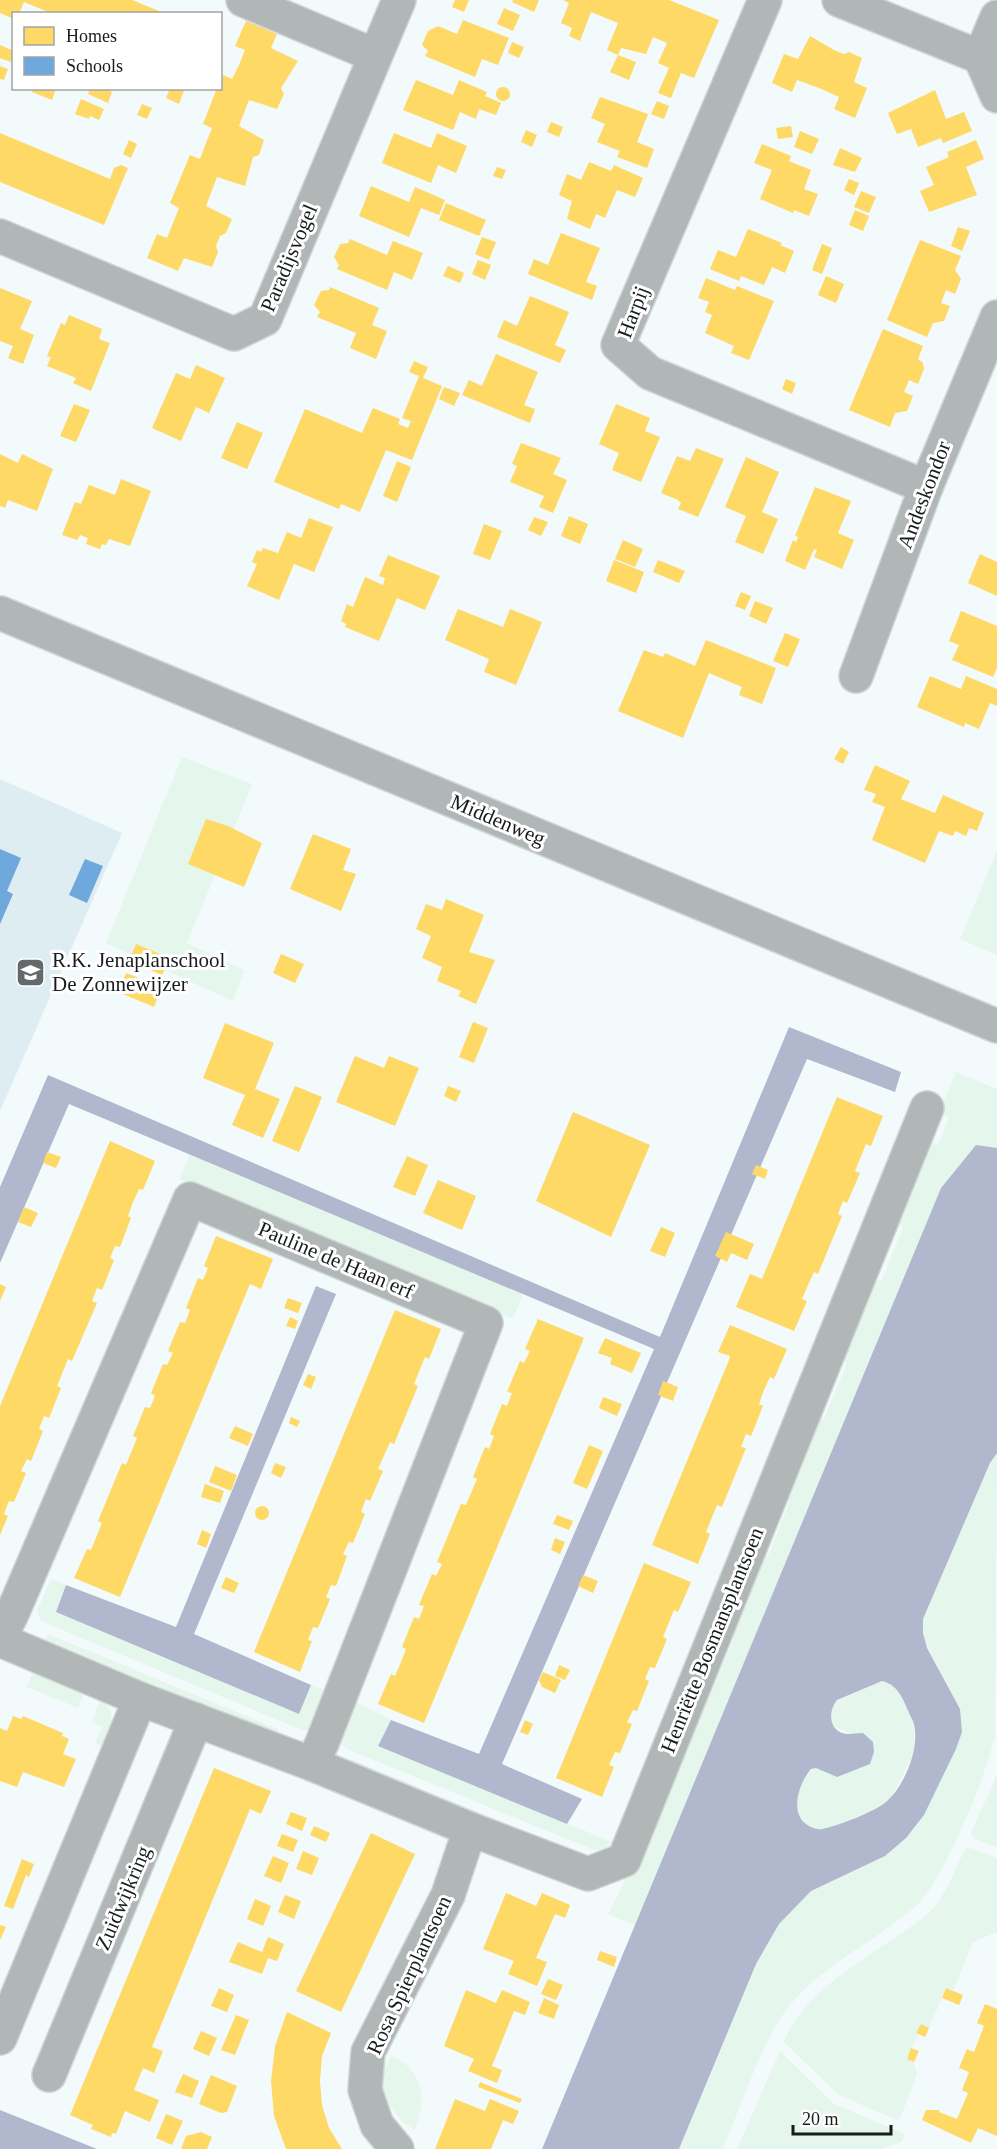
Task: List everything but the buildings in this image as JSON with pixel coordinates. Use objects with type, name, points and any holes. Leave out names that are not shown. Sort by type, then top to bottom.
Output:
[{"type":"street","points":[[243,0],[374,55]]},
{"type":"street","name":"Paradijsvogel","points":[[0,236],[234,334],[265,319],[399,0]]},
{"type":"street","name":"Harpij","points":[[765,0],[618,345],[650,373],[926,487]]},
{"type":"street","points":[[839,0],[980,57],[997,96]]},
{"type":"street","points":[[980,57],[997,17]]},
{"type":"street","name":"Andeskondor","points":[[856,676],[926,487],[997,317]]},
{"type":"street","name":"Middenweg","points":[[0,613],[997,1026]]},
{"type":"street","name":"Henriëtte Bosmansplantsoen","points":[[312,1764],[470,1829],[588,1874],[624,1860],[927,1108]]},
{"type":"street","name":"Pauline de Haan erf","points":[[0,1639],[190,1199],[486,1323],[312,1764]]},
{"type":"street","points":[[0,1639],[140,1699],[312,1764]]},
{"type":"street","points":[[0,2038],[140,1699]]},
{"type":"street","name":"Zuidwijkring","points":[[48,2075],[196,1720]]},
{"type":"street","name":"Rosa Spierplantsoen","points":[[397,2149],[398,2147],[377,2125],[365,2090],[368,2052],[448,1895],[470,1829]]},
{"type":"shaded area","points":[[182,757],[252,784],[187,943],[244,970],[233,1001],[106,943]]},
{"type":"shaded area","name":"R.K. Jenaplanschool De Zonnewijzer","points":[[0,779],[122,833],[0,1111]]},
{"type":"shaded area","points":[[997,851],[997,955],[960,939]]},
{"type":"shaded area","points":[[956,1072],[997,1089],[997,1148],[976,1145],[941,1188],[635,1925],[608,1914],[620,1891],[643,1831],[656,1826],[678,1772],[669,1767],[702,1689],[711,1693],[734,1638],[724,1634],[758,1553],[768,1556],[790,1501],[781,1497],[815,1416],[824,1419],[847,1363],[838,1358],[872,1278],[881,1282],[903,1227],[894,1223],[928,1141],[938,1145],[949,1117],[939,1113]]},
{"type":"shaded area","points":[[190,1154],[523,1294],[513,1319],[180,1179]]},
{"type":"shaded area","points":[[997,1453],[995,1735],[984,1773],[952,1850],[940,1873],[918,1904],[835,1964],[790,2005],[761,2054],[723,2149],[679,2149],[756,1964],[779,1924],[811,1891],[885,1856],[906,1838],[924,1815],[958,1745],[941,1674],[923,1639],[923,1619],[990,1463]]},
{"type":"shaded area","points":[[51,1579],[66,1585],[56,1611],[299,1714],[311,1685],[327,1691],[311,1731],[302,1730],[41,1621],[37,1611]]},
{"type":"shaded area","points":[[48,1634],[278,1729],[275,1737],[44,1642]]},
{"type":"shaded area","points":[[33,1671],[85,1692],[78,1708],[27,1687]]},
{"type":"shaded area","points":[[882,1681],[892,1685],[898,1692],[915,1730],[915,1746],[906,1770],[893,1794],[881,1805],[831,1827],[817,1829],[810,1827],[800,1818],[796,1807],[801,1787],[808,1775],[816,1768],[837,1777],[873,1742],[833,1726],[829,1720],[830,1711],[837,1700]]},
{"type":"shaded area","points":[[100,1699],[106,1704],[111,1715],[111,1728],[104,1747],[95,1743],[102,1727],[92,1722]]},
{"type":"shaded area","points":[[356,1702],[391,1720],[378,1746],[612,1842],[602,1850],[594,1850],[347,1749],[340,1742]]},
{"type":"shaded area","points":[[350,1759],[576,1853],[346,1767]]},
{"type":"shaded area","points":[[997,1775],[997,1847],[975,1839],[971,1833]]},
{"type":"shaded area","points":[[971,1848],[997,1858],[997,1932],[973,1942],[953,1990],[946,1988],[929,2028],[921,2024],[916,2033],[918,2034],[907,2058],[914,2062],[917,2074],[899,2121],[839,2095],[784,2042],[795,2021],[810,2002],[829,1985],[932,1910],[946,1890],[965,1849]]},
{"type":"shaded area","points":[[780,2051],[834,2104],[905,2134],[902,2142],[881,2149],[737,2149]]},
{"type":"shaded area","points":[[391,2055],[410,2069],[420,2086],[421,2107],[415,2130],[397,2115],[384,2093],[382,2078]]},
{"type":"water","points":[[789,1027],[901,1072],[895,1092],[807,1059],[502,1764],[582,1799],[567,1824],[378,1746],[391,1720],[479,1754],[654,1349],[69,1104],[0,1263],[0,1187],[48,1075],[660,1337]]},
{"type":"water","points":[[976,1145],[997,1148],[997,1453],[990,1463],[923,1619],[923,1633],[927,1648],[960,1709],[962,1732],[956,1749],[924,1815],[906,1838],[885,1856],[811,1891],[779,1924],[756,1964],[679,2149],[542,2149],[941,1188]],"holes":[[[882,1681],[888,1683],[901,1696],[915,1729],[914,1751],[900,1786],[886,1802],[846,1822],[822,1829],[809,1826],[803,1821],[797,1807],[800,1790],[811,1769],[816,1768],[837,1777],[870,1764],[874,1752],[873,1742],[863,1733],[848,1734],[837,1730],[831,1716],[834,1705],[837,1700]]]},
{"type":"water","points":[[316,1286],[336,1294],[194,1634],[311,1685],[299,1714],[56,1612],[66,1585],[176,1627]]},
{"type":"water","points":[[0,2110],[97,2149],[0,2149]]},
{"type":"place","name":"R.K. Jenaplanschool De Zonnewijzer","points":[[31,972]]}]
